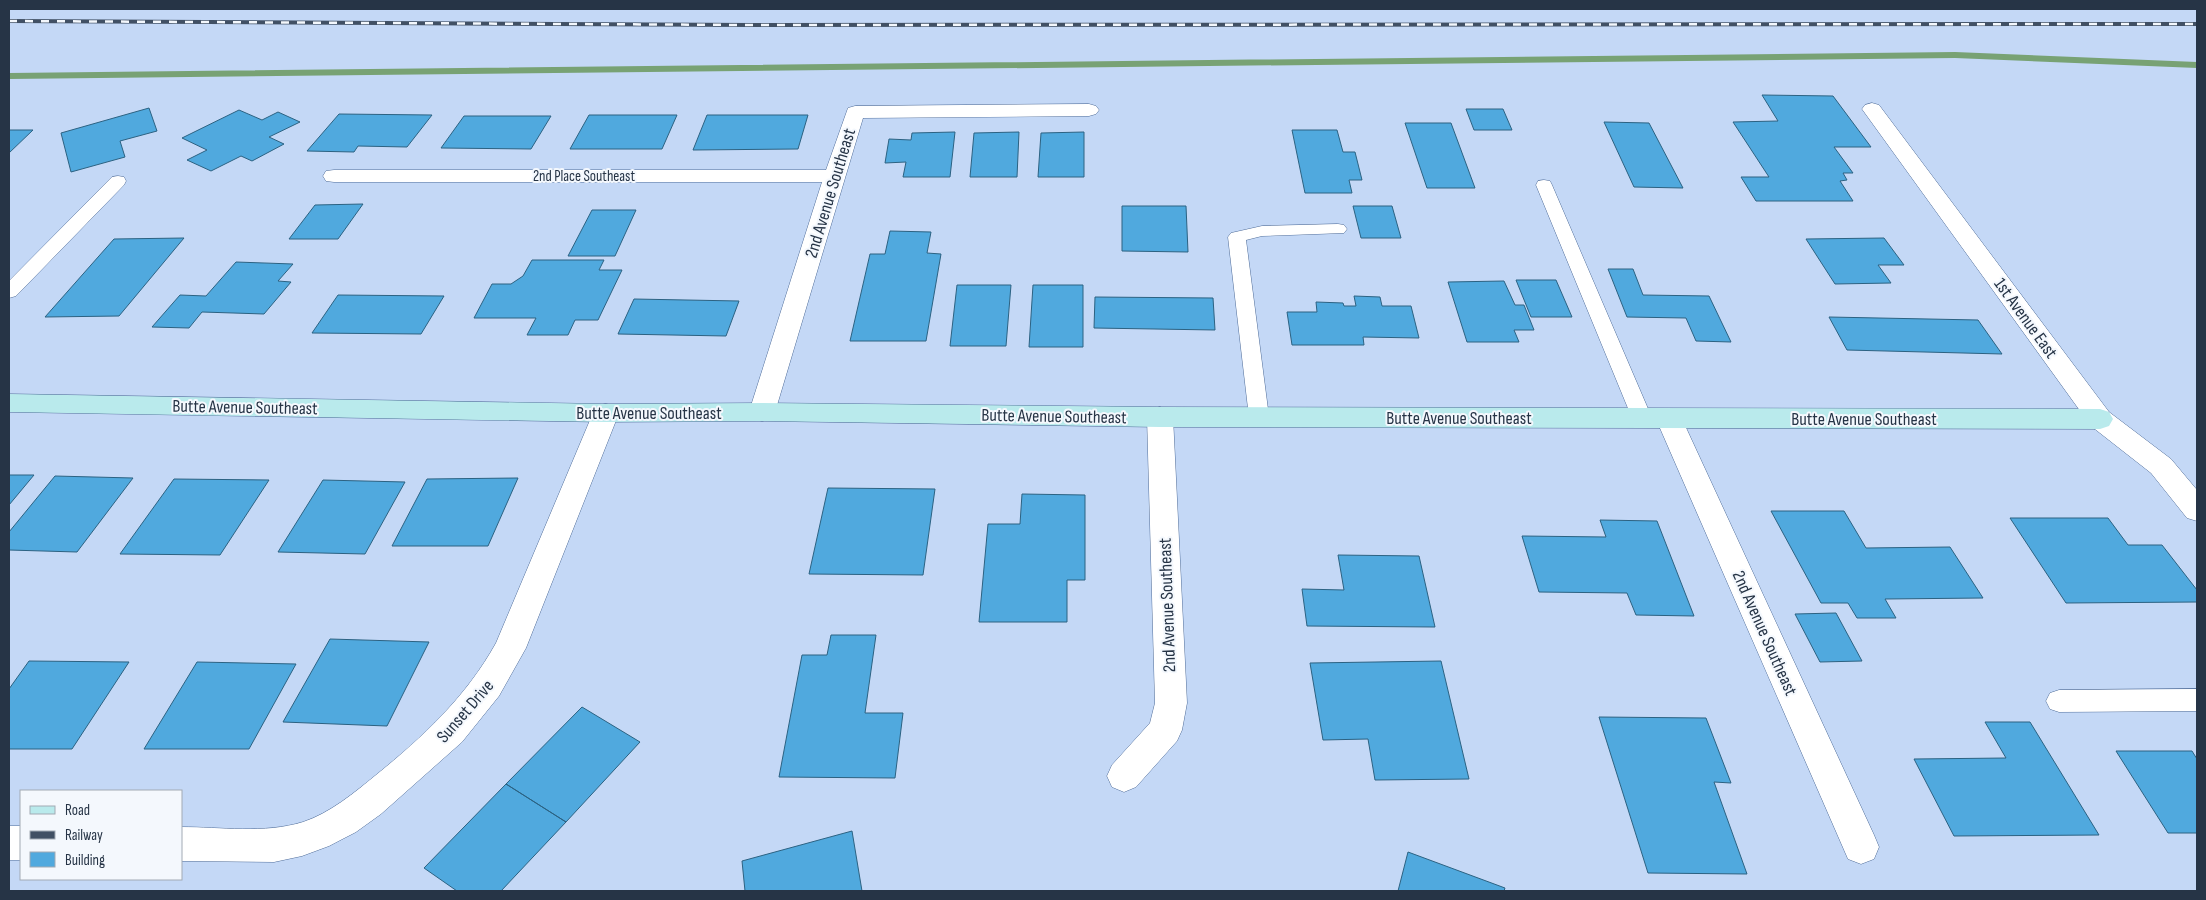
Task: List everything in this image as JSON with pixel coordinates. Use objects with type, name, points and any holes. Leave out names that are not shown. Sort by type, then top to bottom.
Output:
[{"type":"street","name":"1st Avenue East","points":[[1872,109],[2100,419],[2161,466],[2197,510]]},
{"type":"street","name":"2nd Avenue Southeast","points":[[762,412],[855,112],[1089,110]]},
{"type":"street","name":"2nd Place Southeast","points":[[334,176],[835,176]]},
{"type":"street","name":"Butte Avenue Southeast","points":[[9,403],[606,414],[762,412],[1160,418],[2100,419]]},
{"type":"street","name":"Sunset Drive","points":[[182,844],[278,844],[302,839],[338,823],[372,802],[456,727],[492,682],[510,648],[606,414]]},
{"type":"street","name":"2nd Avenue Southeast","points":[[1124,776],[1165,730],[1171,703],[1160,418]]},
{"type":"street","name":"2nd Avenue Southeast","points":[[1655,418],[1861,847]]},
{"type":"lane","points":[[9,292],[118,181]]},
{"type":"lane","points":[[1544,185],[1655,418]]},
{"type":"lane","points":[[1259,418],[1237,238],[1262,231],[1338,229]]},
{"type":"lane","points":[[2059,701],[2197,700]]},
{"type":"building","points":[[1762,95],[1833,96],[1871,147],[1834,147],[1853,173],[1843,173],[1847,180],[1840,181],[1853,201],[1756,201],[1741,177],[1769,177],[1733,122],[1778,121]]},
{"type":"building","points":[[149,108],[157,131],[120,141],[125,157],[71,172],[61,133]]},
{"type":"building","points":[[1466,109],[1503,109],[1512,130],[1474,130]]},
{"type":"building","points":[[239,110],[262,120],[278,112],[300,122],[269,137],[284,144],[252,161],[241,156],[211,171],[187,160],[207,150],[182,138]]},
{"type":"building","points":[[339,114],[432,115],[407,147],[358,146],[354,152],[307,151]]},
{"type":"building","points":[[589,115],[677,115],[662,149],[570,149]]},
{"type":"building","points":[[707,115],[808,115],[798,149],[693,150]]},
{"type":"building","points":[[464,116],[551,116],[531,149],[441,148]]},
{"type":"building","points":[[1604,122],[1649,123],[1683,188],[1634,187]]},
{"type":"building","points":[[1405,123],[1451,123],[1475,188],[1427,188]]},
{"type":"building","points":[[9,130],[33,130],[9,153]]},
{"type":"building","points":[[1292,130],[1337,130],[1343,152],[1355,152],[1362,180],[1349,180],[1352,193],[1305,193]]},
{"type":"building","points":[[955,132],[950,177],[903,177],[906,162],[885,163],[889,139],[911,140],[912,133]]},
{"type":"building","points":[[1019,132],[1017,177],[970,177],[974,133]]},
{"type":"building","points":[[1084,132],[1084,177],[1038,177],[1041,133]]},
{"type":"building","points":[[363,204],[338,239],[289,239],[315,205]]},
{"type":"building","points":[[1122,206],[1186,206],[1188,252],[1122,251]]},
{"type":"building","points":[[1353,206],[1392,206],[1401,238],[1361,238]]},
{"type":"building","points":[[592,210],[636,210],[615,256],[568,256]]},
{"type":"building","points":[[890,231],[931,232],[927,253],[941,254],[926,341],[850,341],[870,254],[885,254]]},
{"type":"building","points":[[184,238],[119,316],[45,317],[114,239]]},
{"type":"building","points":[[1884,238],[1904,265],[1878,265],[1891,283],[1835,284],[1806,239]]},
{"type":"building","points":[[532,260],[604,260],[599,270],[622,270],[598,320],[575,320],[568,335],[527,335],[536,318],[474,318],[492,284],[511,284],[523,276]]},
{"type":"building","points":[[236,262],[293,264],[278,281],[291,282],[264,314],[202,312],[189,328],[152,327],[180,295],[206,296]]},
{"type":"building","points":[[1608,269],[1633,269],[1643,295],[1709,296],[1731,342],[1696,341],[1686,318],[1627,317]]},
{"type":"building","points":[[1516,280],[1556,280],[1572,317],[1531,317]]},
{"type":"building","points":[[1504,281],[1515,305],[1524,305],[1534,330],[1514,330],[1519,342],[1467,342],[1448,282]]},
{"type":"building","points":[[957,285],[1011,285],[1006,346],[950,346]]},
{"type":"building","points":[[1033,285],[1083,285],[1083,347],[1029,347]]},
{"type":"building","points":[[338,295],[444,296],[421,334],[312,333]]},
{"type":"building","points":[[1354,296],[1380,297],[1382,306],[1411,306],[1419,338],[1363,337],[1364,345],[1292,345],[1287,312],[1317,312],[1316,302],[1343,303],[1344,306],[1356,306]]},
{"type":"building","points":[[1095,297],[1213,298],[1215,330],[1094,328]]},
{"type":"building","points":[[634,299],[739,301],[726,336],[618,334]]},
{"type":"building","points":[[1829,317],[1978,320],[2002,354],[1847,350]]},
{"type":"building","points":[[9,475],[34,475],[9,505]]},
{"type":"building","points":[[55,476],[133,478],[77,552],[9,550],[9,532]]},
{"type":"building","points":[[518,478],[488,546],[392,546],[427,479]]},
{"type":"building","points":[[174,479],[269,480],[220,555],[120,554]]},
{"type":"building","points":[[323,480],[405,482],[365,554],[278,552]]},
{"type":"building","points":[[828,488],[935,489],[923,575],[809,574]]},
{"type":"building","points":[[1022,494],[1085,495],[1085,580],[1067,580],[1067,622],[979,622],[988,524],[1020,524]]},
{"type":"building","points":[[1771,511],[1844,511],[1866,548],[1950,547],[1983,598],[1885,599],[1896,618],[1857,618],[1848,603],[1821,603]]},
{"type":"building","points":[[2010,518],[2108,518],[2128,545],[2162,545],[2197,590],[2197,602],[2066,603]]},
{"type":"building","points":[[1600,520],[1657,521],[1694,616],[1636,615],[1627,593],[1539,592],[1522,536],[1606,537]]},
{"type":"building","points":[[1338,555],[1419,556],[1435,627],[1307,626],[1302,589],[1344,590]]},
{"type":"building","points":[[1836,613],[1862,661],[1820,662],[1795,614]]},
{"type":"building","points":[[831,635],[876,635],[865,713],[903,713],[895,778],[779,777],[802,655],[827,655]]},
{"type":"building","points":[[330,639],[429,642],[387,726],[283,722]]},
{"type":"building","points":[[29,661],[129,662],[72,749],[9,749],[9,689]]},
{"type":"building","points":[[1441,661],[1469,779],[1375,780],[1368,739],[1323,740],[1310,663]]},
{"type":"building","points":[[197,662],[296,664],[249,749],[144,749]]},
{"type":"building","points":[[582,707],[640,742],[566,822],[506,784]]},
{"type":"building","points":[[1599,717],[1706,718],[1731,783],[1714,782],[1747,874],[1648,873]]},
{"type":"building","points":[[1985,722],[2030,722],[2099,835],[1954,836],[1914,759],[2006,758]]},
{"type":"building","points":[[2116,751],[2192,751],[2197,759],[2197,833],[2168,833]]},
{"type":"building","points":[[506,784],[566,822],[501,891],[457,891],[424,868]]},
{"type":"building","points":[[852,831],[862,891],[745,891],[742,861]]},
{"type":"building","points":[[1408,852],[1505,888],[1504,891],[1398,891]]},
{"type":"waterway","points":[[9,76],[1955,55],[2197,65]]},
{"type":"railway","points":[[9,21],[751,25],[2197,24]]}]
